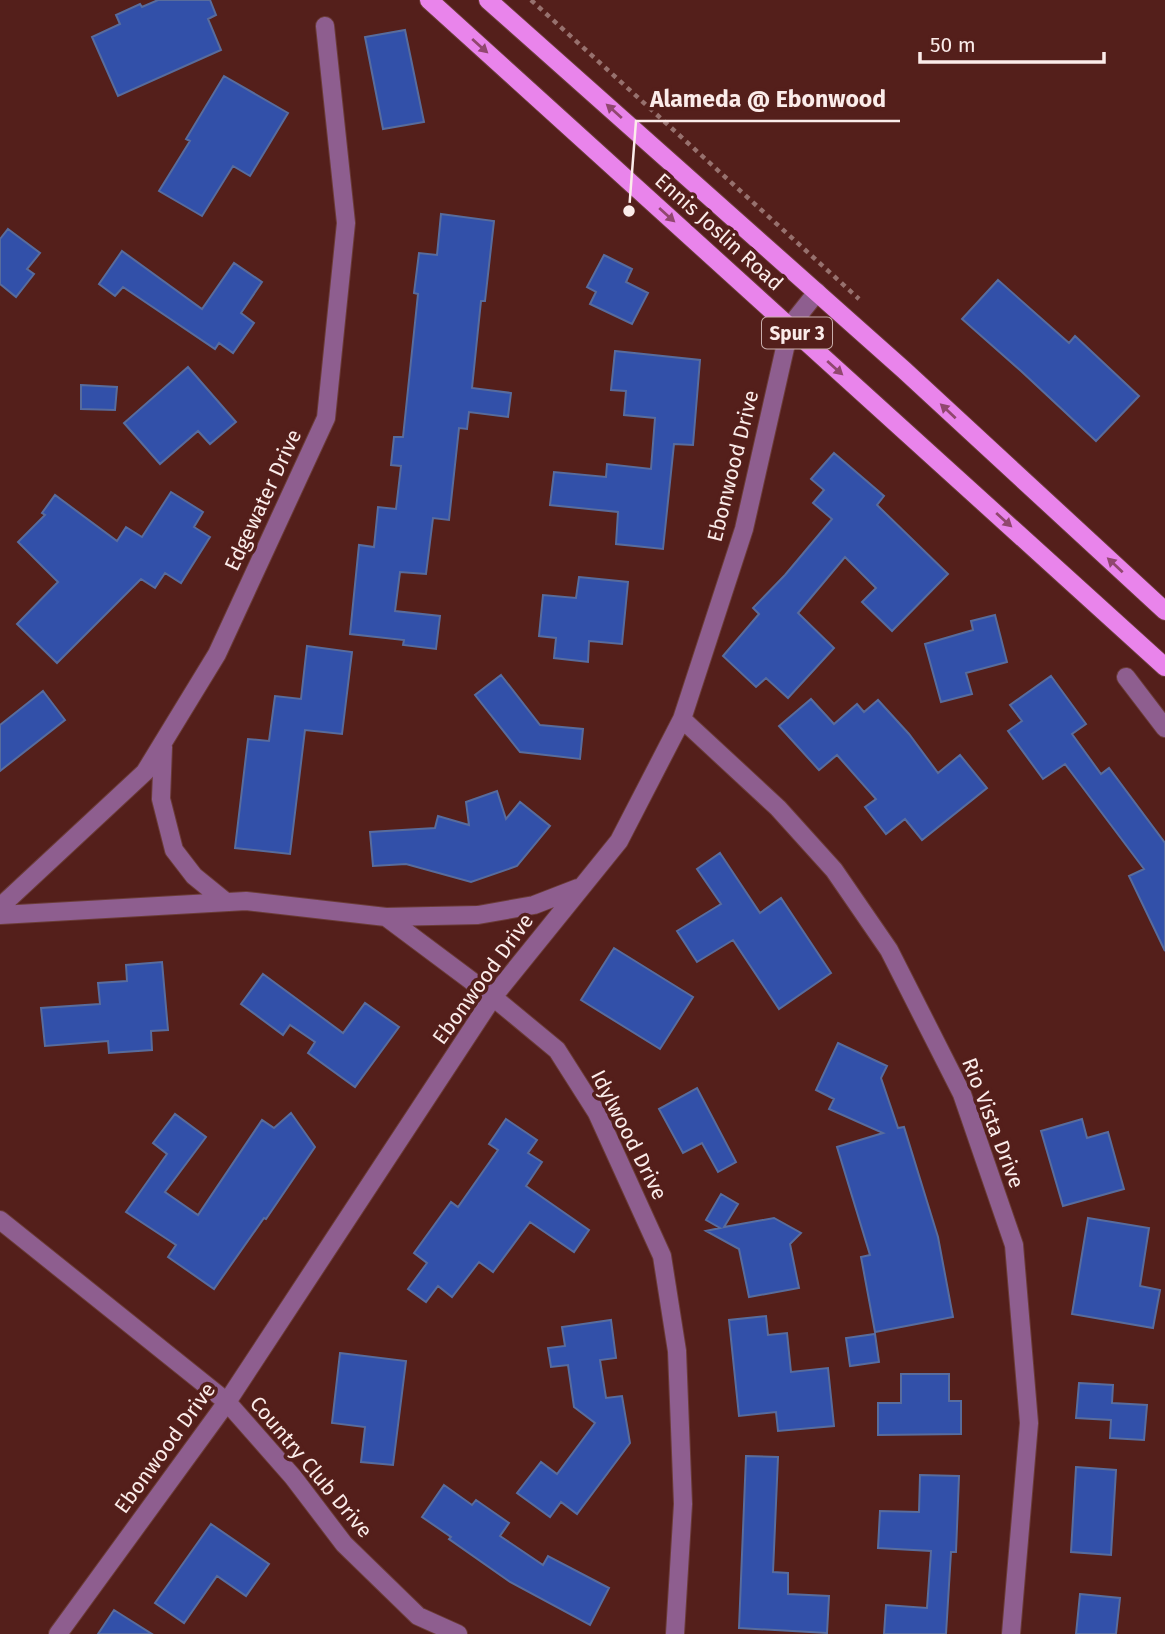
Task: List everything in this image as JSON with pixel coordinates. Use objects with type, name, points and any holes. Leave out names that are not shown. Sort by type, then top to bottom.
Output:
[{"type":"main road","name":"Ennis Joslin Road","points":[[429,0],[1165,667]]},
{"type":"main road","name":"Ennis Joslin Road","points":[[488,0],[904,370],[1165,611]]},
{"type":"street","name":"Edgewater Drive","points":[[0,906],[145,772],[217,654],[326,418],[346,223],[325,26]]},
{"type":"street","name":"Ebonwood Drive","points":[[58,1634],[228,1402],[493,997],[619,841],[682,719],[744,528],[790,326],[817,292]]},
{"type":"street","points":[[1126,677],[1165,728]]},
{"type":"street","name":"Rio Vista Drive","points":[[682,719],[778,808],[834,870],[889,950],[962,1094],[1014,1245],[1029,1423],[1011,1634]]},
{"type":"street","points":[[163,744],[161,799],[174,850],[194,876],[226,902]]},
{"type":"street","points":[[0,915],[246,901],[386,917],[478,915],[534,905],[581,887]]},
{"type":"street","name":"Idylwood Drive","points":[[386,917],[493,997],[557,1050],[597,1113],[662,1256],[677,1351],[683,1504],[675,1634]]},
{"type":"street","name":"Country Club Drive","points":[[0,1220],[228,1402],[293,1477],[344,1544],[418,1616],[458,1634]]},
{"type":"path","points":[[531,0],[866,305]]},
{"type":"building","points":[[158,0],[210,0],[216,15],[208,19],[221,50],[118,96],[92,37],[120,24],[116,15],[140,4],[142,7]]},
{"type":"building","points":[[405,30],[424,122],[383,129],[365,37]]},
{"type":"building","points":[[224,76],[288,113],[250,176],[233,166],[202,216],[159,191],[190,141],[186,139]]},
{"type":"building","points":[[441,214],[494,221],[485,301],[481,301],[472,388],[511,393],[508,417],[469,412],[467,429],[459,428],[449,520],[433,518],[426,574],[400,572],[395,611],[440,616],[436,649],[403,645],[404,640],[350,634],[359,545],[374,547],[378,507],[396,509],[401,466],[391,465],[394,437],[403,437],[418,294],[414,293],[419,253],[437,255]]},
{"type":"building","points":[[8,229],[40,253],[27,269],[34,274],[16,297],[0,284],[0,239]]},
{"type":"building","points":[[122,251],[202,309],[234,263],[262,282],[241,313],[254,323],[233,353],[219,343],[215,349],[123,287],[115,296],[99,284]]},
{"type":"building","points":[[604,255],[632,269],[626,282],[648,293],[632,324],[590,304],[596,292],[587,287]]},
{"type":"building","points":[[998,280],[1069,343],[1075,336],[1139,396],[1096,441],[962,319]]},
{"type":"building","points":[[615,351],[700,360],[693,445],[674,444],[663,549],[616,544],[618,512],[550,505],[554,472],[606,477],[607,464],[651,469],[655,418],[624,415],[626,391],[611,390]]},
{"type":"building","points":[[188,367],[236,422],[210,444],[198,431],[160,464],[124,423]]},
{"type":"building","points":[[81,385],[117,387],[115,410],[81,409]]},
{"type":"building","points":[[834,453],[884,496],[877,505],[948,574],[892,631],[862,602],[876,588],[845,557],[798,613],[834,648],[788,698],[766,678],[756,687],[723,656],[759,614],[753,608],[832,519],[813,503],[824,490],[811,479]]},
{"type":"building","points":[[171,492],[203,512],[194,527],[210,537],[181,583],[165,573],[155,588],[141,579],[57,663],[17,624],[58,582],[18,542],[45,515],[42,513],[55,495],[117,541],[126,527],[142,537]]},
{"type":"building","points":[[579,577],[628,582],[622,644],[589,641],[588,662],[554,658],[556,638],[539,636],[543,595],[576,598]]},
{"type":"building","points":[[995,615],[1007,662],[966,673],[972,694],[941,702],[925,644],[973,630],[971,621]]},
{"type":"building","points":[[307,646],[352,652],[342,734],[305,730],[290,854],[235,848],[248,739],[269,741],[275,696],[301,699]]},
{"type":"building","points":[[501,675],[540,725],[583,729],[580,759],[520,752],[475,695]]},
{"type":"building","points":[[1051,676],[1086,724],[1072,734],[1101,774],[1109,768],[1165,843],[1165,951],[1129,876],[1144,869],[1065,764],[1043,779],[1008,731],[1022,721],[1010,705]]},
{"type":"building","points":[[43,691],[65,720],[0,771],[0,725]]},
{"type":"building","points":[[811,699],[834,724],[857,704],[864,712],[878,700],[909,734],[938,773],[960,755],[987,788],[922,840],[905,819],[886,834],[865,807],[876,799],[837,755],[819,770],[779,726]]},
{"type":"building","points":[[497,791],[506,819],[520,802],[550,826],[517,866],[471,882],[406,864],[373,866],[370,832],[435,828],[438,816],[469,825],[466,802]]},
{"type":"building","points":[[720,853],[760,913],[781,898],[831,973],[779,1009],[733,940],[697,962],[677,931],[721,904],[697,869]]},
{"type":"building","points":[[614,948],[693,997],[660,1049],[581,1000]]},
{"type":"building","points":[[162,962],[168,1030],[151,1031],[152,1050],[109,1053],[108,1041],[45,1046],[41,1008],[100,1004],[98,983],[127,981],[126,965]]},
{"type":"building","points":[[263,974],[343,1033],[365,1003],[399,1027],[355,1087],[308,1053],[315,1042],[290,1025],[283,1035],[241,1004]]},
{"type":"building","points":[[838,1043],[887,1066],[881,1078],[898,1128],[904,1127],[938,1237],[953,1317],[875,1332],[861,1257],[870,1255],[837,1147],[883,1133],[829,1109],[834,1099],[816,1090]]},
{"type":"building","points":[[697,1088],[736,1162],[718,1172],[702,1143],[683,1153],[659,1109]]},
{"type":"building","points":[[291,1113],[315,1147],[214,1289],[168,1257],[176,1245],[126,1212],[167,1154],[153,1143],[175,1114],[206,1137],[165,1192],[198,1215],[262,1120],[274,1128]]},
{"type":"building","points":[[506,1119],[537,1140],[528,1153],[542,1162],[526,1186],[589,1230],[574,1252],[530,1222],[493,1272],[479,1262],[452,1297],[438,1286],[426,1302],[408,1289],[427,1263],[414,1253],[451,1202],[458,1207],[498,1150],[489,1144]]},
{"type":"building","points":[[1082,1119],[1087,1138],[1108,1132],[1124,1189],[1063,1206],[1041,1131]]},
{"type":"building","points":[[721,1194],[738,1204],[724,1227],[774,1218],[801,1233],[790,1244],[799,1288],[749,1297],[739,1249],[706,1231],[720,1228],[706,1220]]},
{"type":"building","points":[[1088,1218],[1149,1228],[1140,1286],[1160,1290],[1153,1328],[1072,1314]]},
{"type":"building","points":[[766,1316],[768,1335],[787,1333],[791,1372],[828,1368],[834,1426],[778,1431],[776,1412],[739,1416],[729,1320]]},
{"type":"building","points":[[611,1320],[616,1358],[600,1360],[606,1398],[622,1396],[630,1443],[577,1514],[561,1502],[550,1517],[517,1493],[541,1462],[557,1474],[595,1423],[574,1407],[568,1365],[551,1367],[548,1348],[565,1346],[562,1327]]},
{"type":"building","points":[[875,1334],[879,1362],[850,1366],[846,1338]]},
{"type":"building","points":[[340,1353],[406,1361],[393,1465],[361,1462],[365,1427],[332,1423]]},
{"type":"building","points":[[901,1374],[949,1374],[949,1401],[961,1401],[961,1434],[878,1435],[878,1403],[901,1403]]},
{"type":"building","points":[[1079,1383],[1113,1385],[1112,1403],[1147,1405],[1144,1440],[1110,1438],[1111,1420],[1076,1418]]},
{"type":"building","points":[[746,1456],[778,1457],[773,1572],[788,1573],[788,1594],[829,1596],[827,1633],[739,1628]]},
{"type":"building","points":[[1076,1467],[1116,1470],[1111,1555],[1071,1552]]},
{"type":"building","points":[[920,1475],[959,1476],[956,1552],[951,1552],[946,1634],[884,1634],[886,1605],[927,1608],[931,1551],[878,1548],[880,1511],[919,1512]]},
{"type":"building","points":[[444,1485],[472,1505],[476,1500],[509,1523],[500,1536],[543,1565],[548,1556],[609,1588],[590,1625],[510,1582],[422,1517]]},
{"type":"building","points":[[211,1524],[269,1564],[246,1596],[217,1576],[184,1623],[155,1603]]},
{"type":"building","points":[[1080,1594],[1120,1598],[1116,1634],[1076,1634]]},
{"type":"building","points":[[114,1610],[152,1634],[98,1634]]},
{"type":"place","name":"Alameda @ Ebonwood","points":[[629,211]]}]
